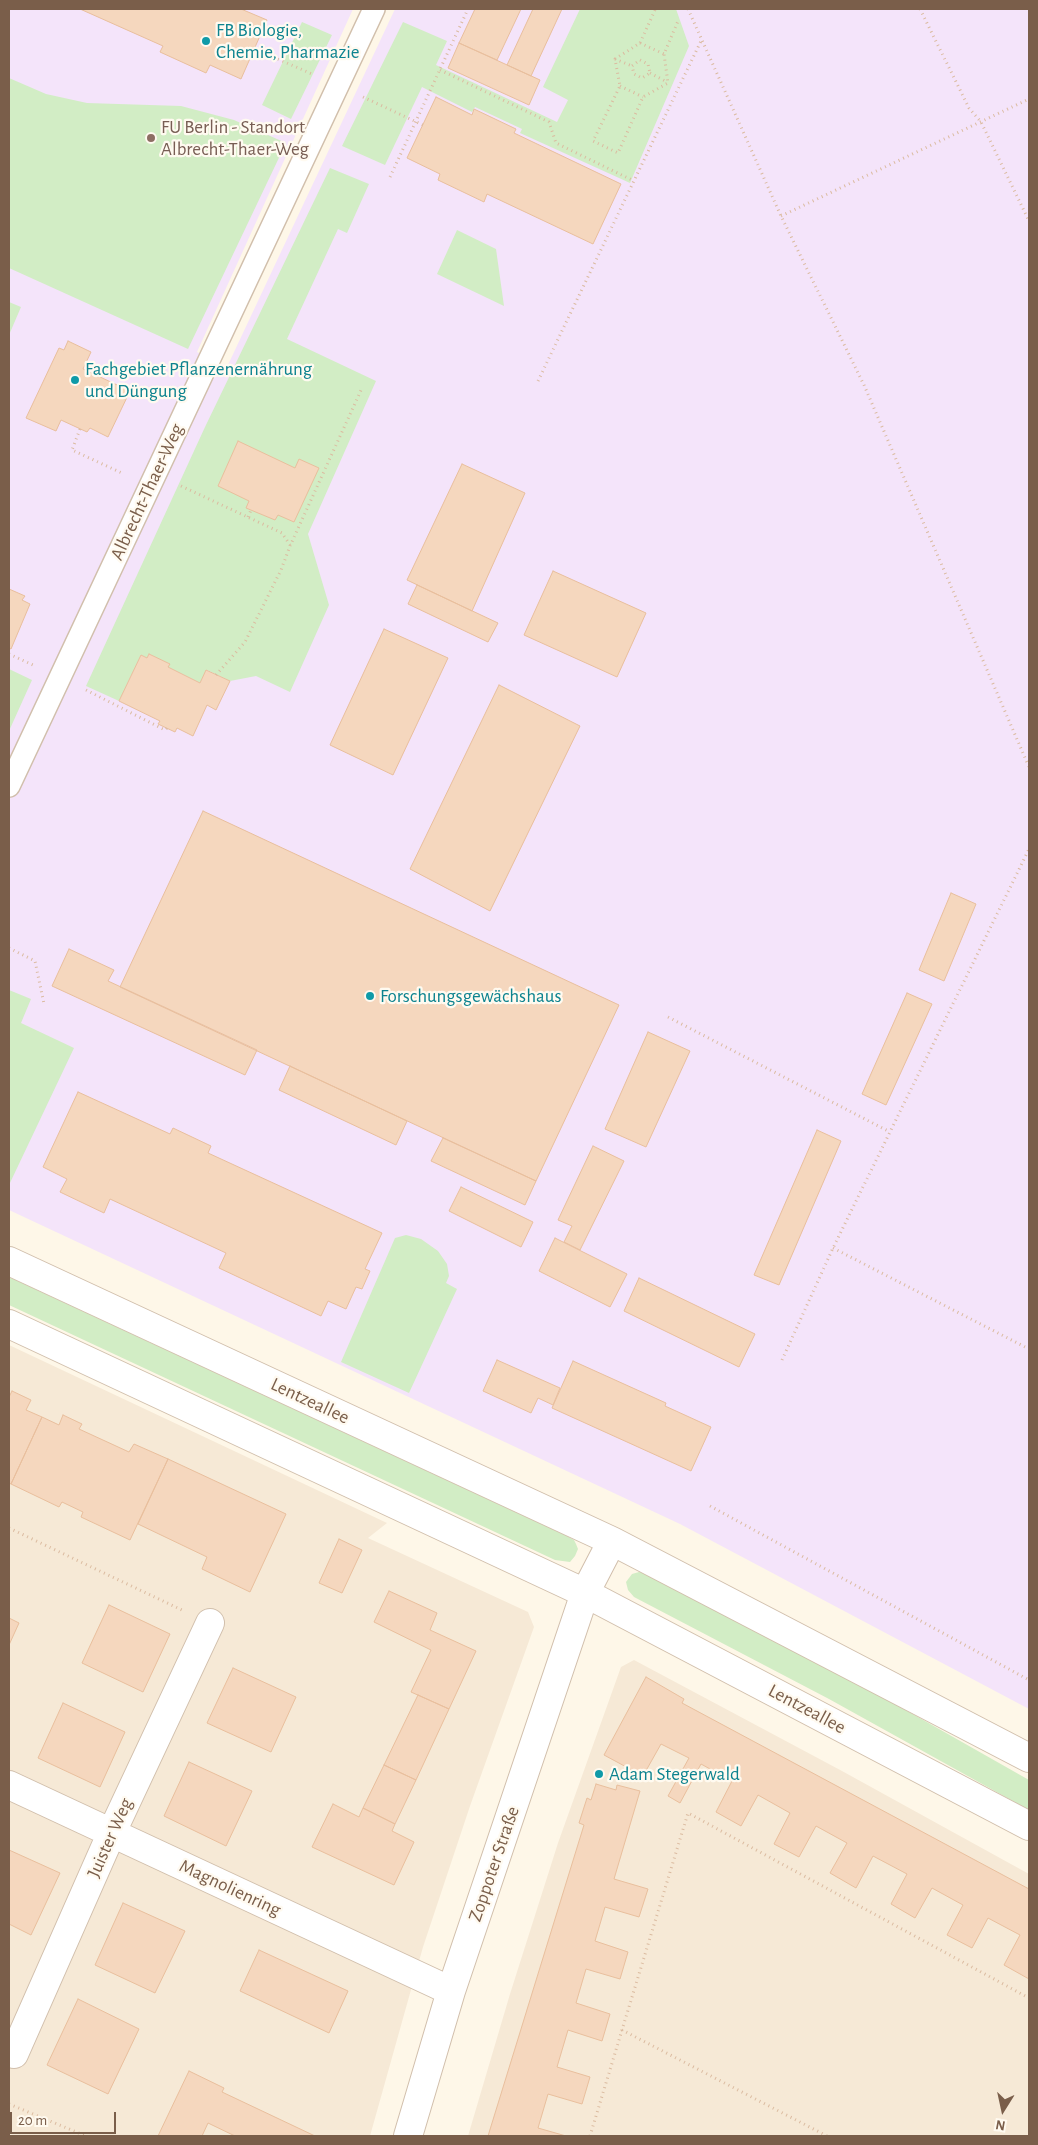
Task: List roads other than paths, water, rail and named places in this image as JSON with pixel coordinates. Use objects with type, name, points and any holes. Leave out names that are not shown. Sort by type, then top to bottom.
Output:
[{"type":"street","name":"Lentzeallee","points":[[9,1262],[612,1541],[1029,1758]]},
{"type":"street","name":"Lentzeallee","points":[[9,1324],[585,1592],[1029,1826]]},
{"type":"street","points":[[585,1592],[612,1541]]},
{"type":"street","name":"Zoppoter Straße","points":[[408,2136],[451,1991],[585,1592]]},
{"type":"street","name":"Juister Weg","points":[[14,2054],[112,1832],[210,1623]]},
{"type":"street","name":"Magnolienring","points":[[9,1785],[451,1991]]},
{"type":"lane","name":"Albrecht-Thaer-Weg","points":[[9,786],[374,9]]},
{"type":"place","name":"FB Biologie, Chemie, Pharmazie","points":[[206,41]]},
{"type":"place","name":"FU Berlin - Standort Albrecht-Thaer-Weg","points":[[151,138]]},
{"type":"place","name":"Fachgebiet Pflanzenernährung und Düngung","points":[[75,380]]},
{"type":"place","name":"Forschungsgewächshaus","points":[[370,996]]},
{"type":"place","name":"Adam Stegerwald","points":[[599,1774]]}]
